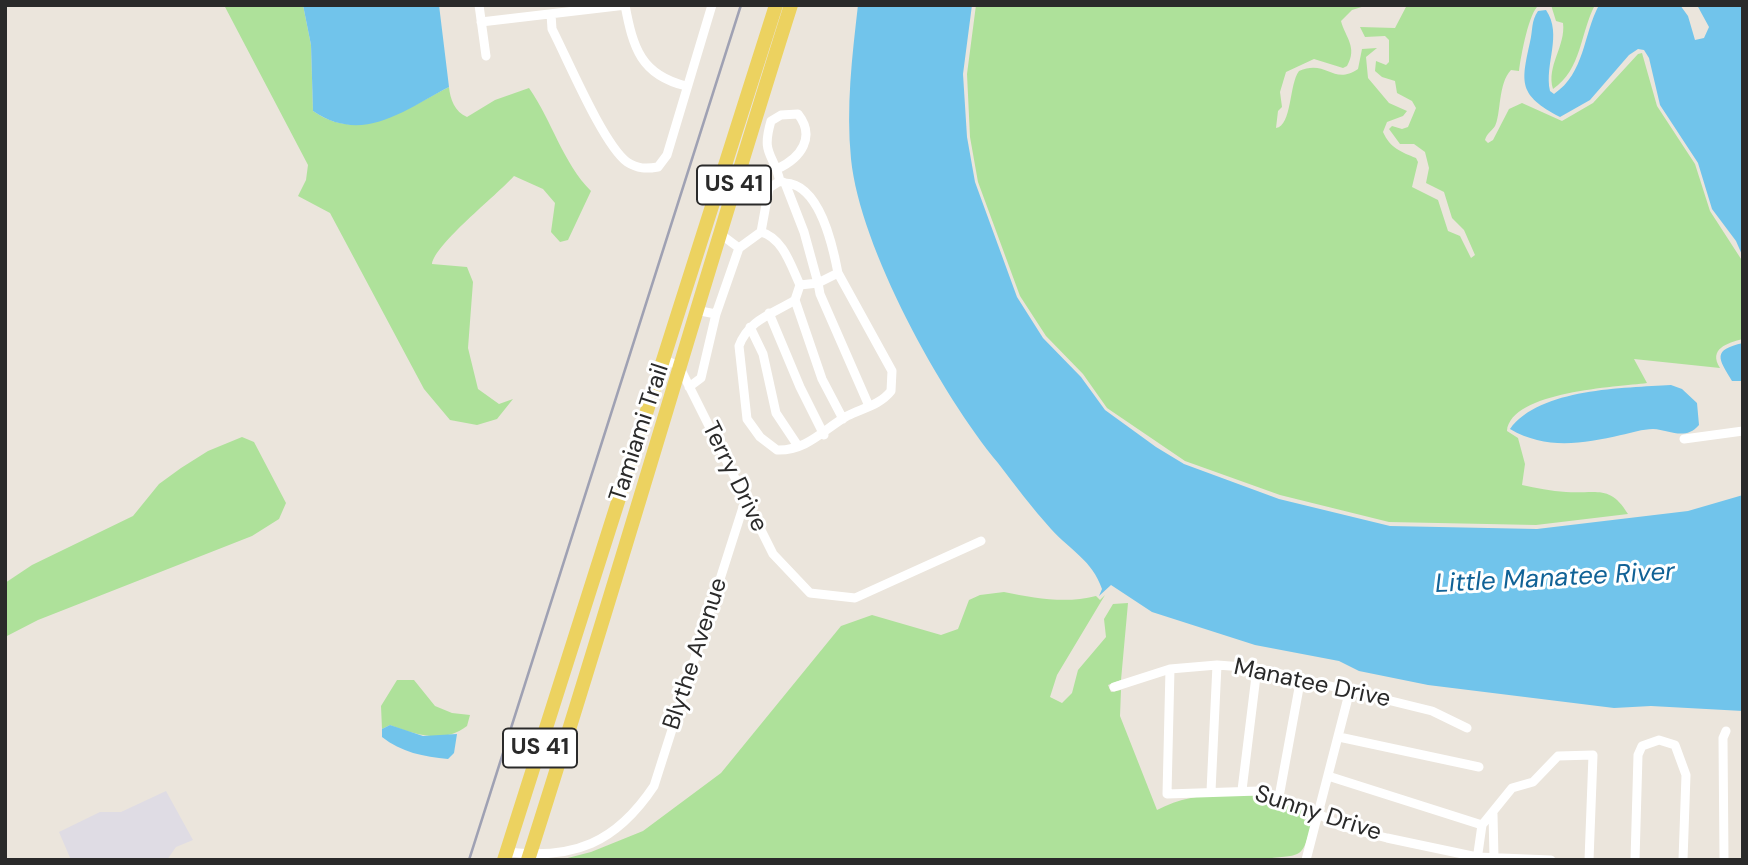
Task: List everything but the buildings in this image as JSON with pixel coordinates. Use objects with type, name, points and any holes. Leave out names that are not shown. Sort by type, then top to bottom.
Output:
[{"type":"main road","name":"Tamiami Trail","points":[[505,856],[776,5]]},
{"type":"main road","name":"Tamiami Trail","points":[[529,857],[634,524],[695,310],[791,5]]},
{"type":"street","points":[[479,5],[486,56]]},
{"type":"street","points":[[481,22],[626,5],[630,30],[643,62],[655,75],[686,86]]},
{"type":"street","points":[[551,14],[552,29],[615,150],[635,167],[647,170],[658,167],[667,155],[712,5]]},
{"type":"street","points":[[777,169],[796,160],[806,144],[805,123],[798,114],[781,115],[771,121],[766,148],[808,243],[818,283],[869,406]]},
{"type":"street","points":[[689,387],[701,378],[716,314],[739,248],[761,232],[769,188],[783,182],[799,188],[825,220],[838,273],[894,379],[888,395],[843,419],[824,435],[798,446],[777,450],[760,437],[747,419],[738,353],[741,340],[750,327],[769,313],[795,300]]},
{"type":"street","points":[[761,232],[770,234],[778,242],[800,285],[795,300],[822,379],[843,419]]},
{"type":"street","points":[[719,233],[739,248]]},
{"type":"street","points":[[800,285],[808,287],[838,273]]},
{"type":"street","points":[[695,310],[716,314]]},
{"type":"street","points":[[769,313],[800,387],[824,435]]},
{"type":"street","points":[[750,327],[763,354],[776,413],[798,446]]},
{"type":"street","points":[[663,359],[679,366]]},
{"type":"street","name":"Terry Drive","points":[[679,366],[773,554],[810,593],[855,598],[981,541]]},
{"type":"street","points":[[1684,439],[1743,431]]},
{"type":"street","name":"Blythe Avenue","points":[[505,856],[556,855],[576,850],[617,829],[642,804],[654,786],[745,501]]},
{"type":"street","points":[[1211,791],[1217,665]]},
{"type":"street","name":"Manatee Drive","points":[[1114,687],[1170,669],[1217,665],[1257,668],[1432,711],[1466,728]]},
{"type":"street","points":[[1242,790],[1257,668]]},
{"type":"street","name":"Sunny Drive","points":[[1170,669],[1167,794],[1242,790],[1279,797],[1318,813],[1340,826],[1477,858],[1551,860]]},
{"type":"street","points":[[1279,797],[1301,677]]},
{"type":"street","points":[[1306,860],[1350,690]]},
{"type":"street","points":[[1724,860],[1723,738],[1726,731]]},
{"type":"street","points":[[1339,737],[1479,767]]},
{"type":"street","points":[[1635,860],[1637,755],[1642,746],[1658,740],[1675,745],[1686,775],[1683,860]]},
{"type":"street","points":[[1477,858],[1482,825],[1512,788],[1533,782],[1558,756],[1593,755],[1589,860]]},
{"type":"street","points":[[1328,776],[1482,825]]},
{"type":"street","points":[[1493,814],[1494,858]]},
{"type":"shaded area","points":[[166,791],[193,840],[176,847],[167,860],[71,860],[59,832],[100,812],[121,812]]},
{"type":"green space","points":[[224,5],[303,5],[311,45],[313,111],[331,120],[365,124],[382,120],[449,87],[454,105],[467,117],[495,100],[529,88],[565,155],[591,191],[568,240],[560,242],[551,232],[555,203],[543,189],[514,176],[455,233],[436,255],[432,264],[467,267],[473,282],[468,348],[478,389],[499,404],[513,399],[497,419],[477,425],[450,420],[424,389],[330,213],[298,196],[306,180],[308,165]]},
{"type":"green space","points":[[976,5],[1368,5],[1352,10],[1341,21],[1351,48],[1347,66],[1343,68],[1314,59],[1286,72],[1280,92],[1282,107],[1278,111],[1276,128],[1281,126],[1288,113],[1293,85],[1299,71],[1317,68],[1342,75],[1349,73],[1358,69],[1362,49],[1377,48],[1366,57],[1368,78],[1389,103],[1407,111],[1403,116],[1387,122],[1383,132],[1393,146],[1416,158],[1418,162],[1412,187],[1438,200],[1448,231],[1460,236],[1471,258],[1475,255],[1464,230],[1452,218],[1444,192],[1426,183],[1429,168],[1425,152],[1414,144],[1400,144],[1389,129],[1392,126],[1402,129],[1408,127],[1416,108],[1412,101],[1397,93],[1395,81],[1382,77],[1375,71],[1376,61],[1386,65],[1389,62],[1389,40],[1385,36],[1365,37],[1360,27],[1395,28],[1407,5],[1539,5],[1529,25],[1519,71],[1511,70],[1507,76],[1497,121],[1485,140],[1488,143],[1493,140],[1509,109],[1522,103],[1562,121],[1593,103],[1638,54],[1642,53],[1657,106],[1695,164],[1710,211],[1743,262],[1743,339],[1721,348],[1716,356],[1720,368],[1634,359],[1647,383],[1567,393],[1526,407],[1513,418],[1507,431],[1518,438],[1525,464],[1522,485],[1560,492],[1602,492],[1615,498],[1628,514],[1536,525],[1389,522],[1280,495],[1185,461],[1107,408],[1083,374],[1046,336],[1020,296],[978,182],[970,137],[967,74]]},
{"type":"green space","points":[[1551,5],[1595,5],[1570,71],[1553,89],[1552,72],[1562,40],[1563,23],[1556,21]]},
{"type":"green space","points":[[242,437],[254,442],[286,503],[279,519],[252,536],[38,620],[5,637],[5,583],[32,565],[133,516],[159,484],[181,468],[208,451]]},
{"type":"green space","points":[[1004,592],[1061,600],[1096,596],[1100,600],[1105,595],[1057,675],[1050,697],[1062,703],[1072,693],[1078,670],[1106,637],[1104,619],[1113,604],[1128,603],[1121,680],[1108,685],[1111,692],[1121,690],[1120,716],[1157,810],[1174,803],[1213,795],[1233,794],[1272,799],[1308,812],[1313,819],[1302,850],[1292,856],[1260,860],[560,860],[591,852],[643,831],[721,773],[841,626],[872,615],[941,635],[958,629],[969,600],[980,595]]},
{"type":"green space","points":[[397,680],[414,680],[435,706],[452,713],[470,715],[467,726],[458,732],[439,736],[410,732],[390,725],[382,729],[381,706]]},
{"type":"water","points":[[303,5],[439,5],[449,87],[399,114],[366,124],[349,125],[331,121],[313,111],[311,45]]},
{"type":"water","name":"Little Manatee River","points":[[858,5],[972,5],[963,74],[967,137],[975,182],[1017,297],[1043,338],[1081,377],[1105,410],[1184,464],[1279,499],[1390,526],[1537,529],[1688,511],[1743,495],[1743,711],[1651,706],[1614,708],[1428,685],[1359,671],[1339,661],[1255,645],[1152,612],[1111,585],[1099,596],[1102,589],[1093,570],[1037,513],[952,399],[906,318],[886,276],[858,195],[851,159],[849,101]]},
{"type":"water","points":[[1599,5],[1680,5],[1688,16],[1695,40],[1704,38],[1709,27],[1697,5],[1743,5],[1743,257],[1736,241],[1712,209],[1698,163],[1660,105],[1649,58],[1644,50],[1638,49],[1629,55],[1590,100],[1560,117],[1536,102],[1526,87],[1525,68],[1533,22],[1538,11],[1546,10],[1553,29],[1549,81],[1550,91],[1554,94],[1578,65]]},
{"type":"water","points":[[1743,343],[1743,381],[1732,381],[1721,361],[1722,352]]},
{"type":"water","points":[[1671,385],[1682,389],[1697,403],[1699,425],[1688,433],[1649,429],[1592,441],[1564,443],[1537,440],[1510,429],[1524,415],[1541,405],[1562,398],[1607,389]]},
{"type":"water","points":[[390,725],[423,736],[457,734],[454,753],[448,759],[405,750],[382,737],[382,729]]},
{"type":"railway","points":[[469,860],[741,5]]}]
